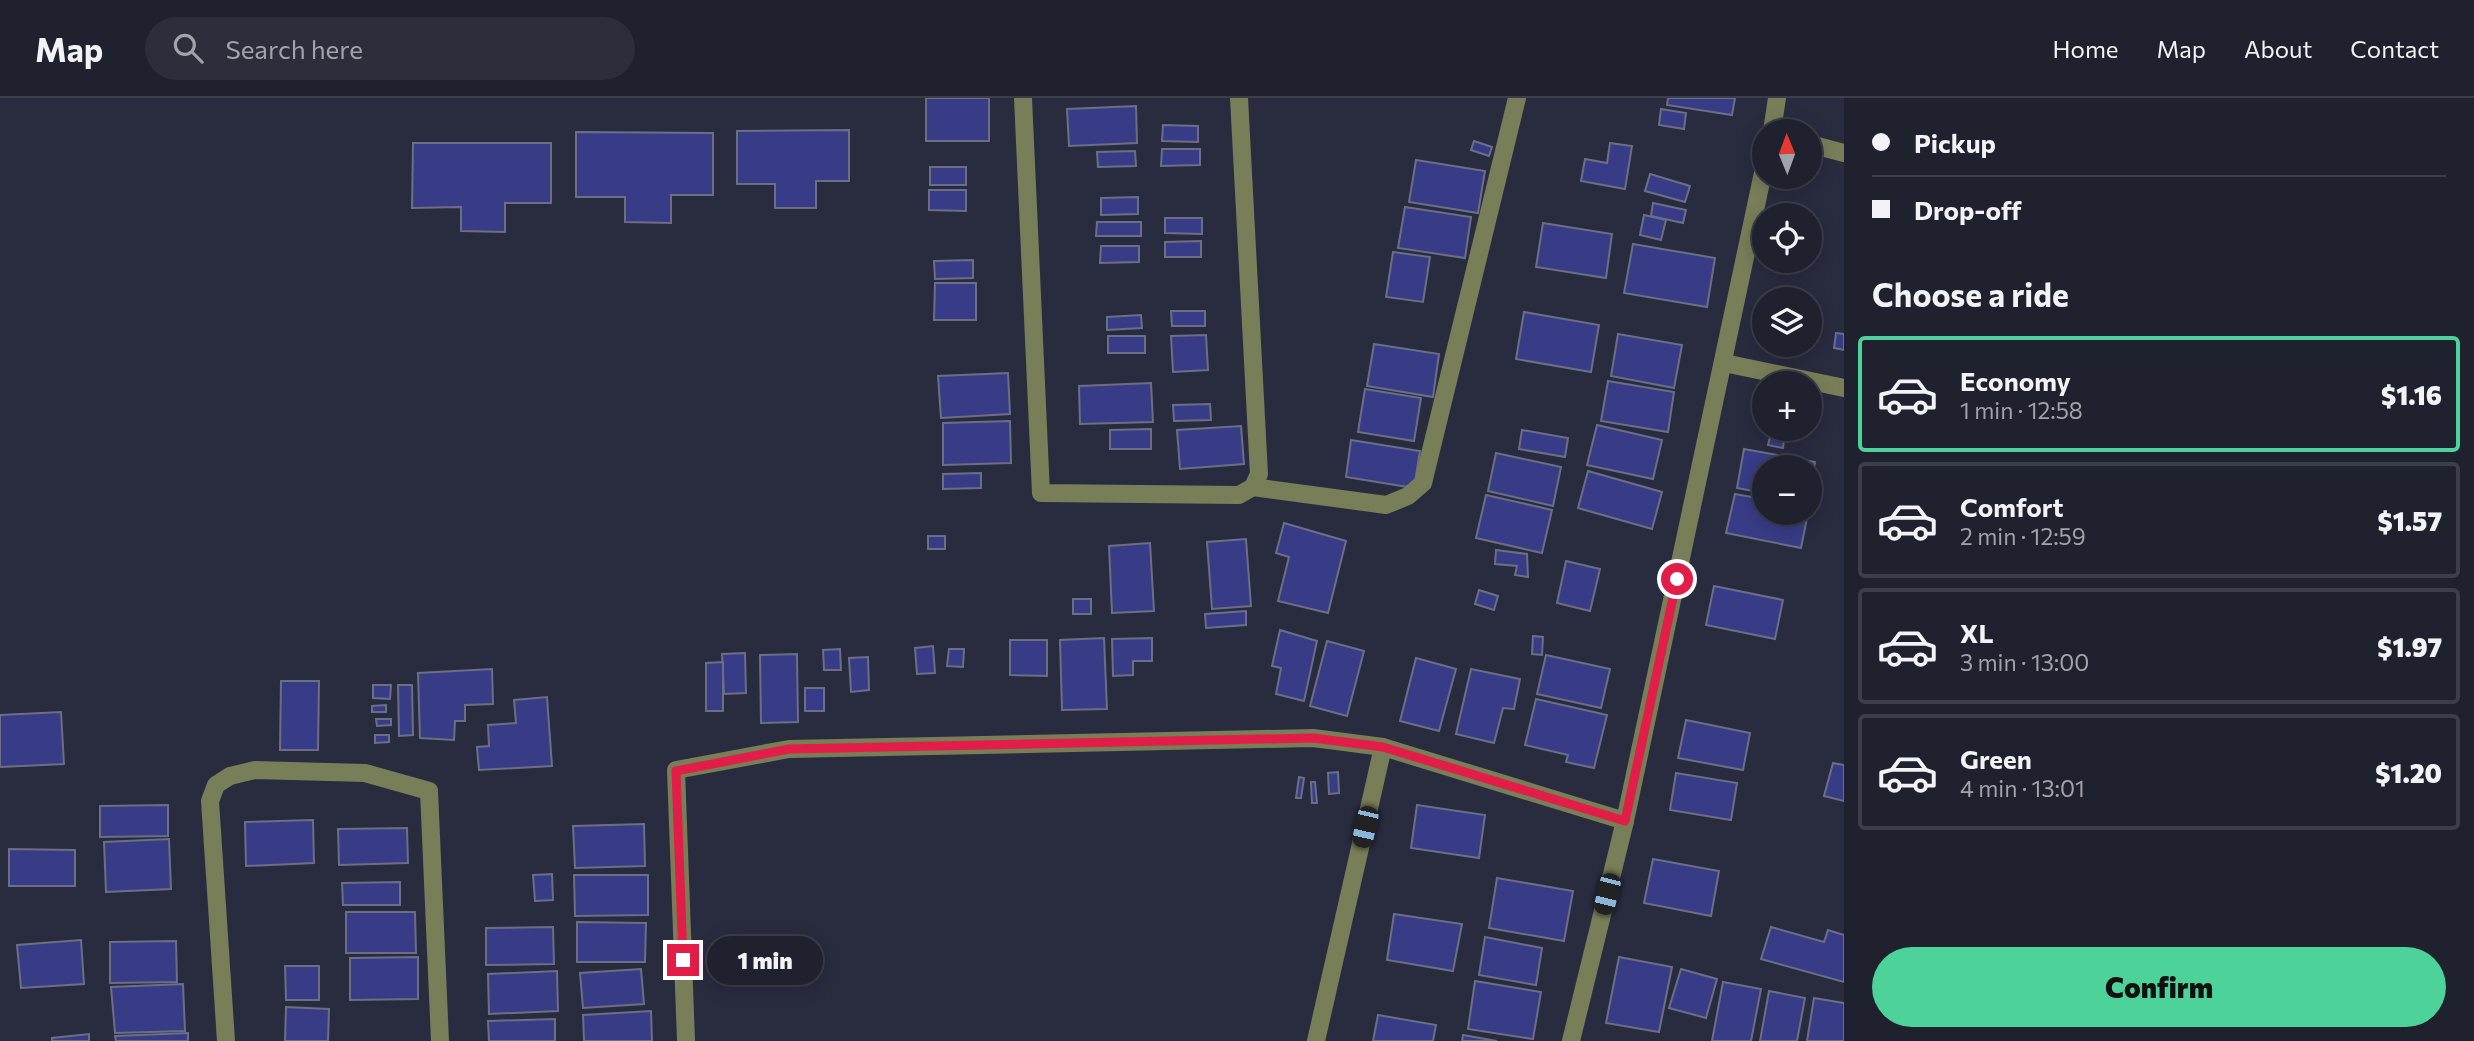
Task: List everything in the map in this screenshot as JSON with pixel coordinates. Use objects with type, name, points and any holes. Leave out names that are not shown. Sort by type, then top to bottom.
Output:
[{"type":"street","points":[[1023,98],[1041,493],[1239,495],[1253,487],[1259,474],[1239,98]]},
{"type":"street","points":[[1253,487],[1386,505],[1408,496],[1423,484],[1517,98]]},
{"type":"street","points":[[1774,119],[1777,98]]},
{"type":"street","points":[[1822,147],[1844,153]]},
{"type":"street","points":[[1571,1041],[1625,821],[1760,189]]},
{"type":"street","points":[[1724,363],[1844,387]]},
{"type":"street","points":[[686,1041],[676,771],[789,749],[1313,738],[1383,747],[1625,821]]},
{"type":"street","points":[[1316,1041],[1383,747]]},
{"type":"street","points":[[226,1041],[210,801],[216,785],[230,776],[255,770],[365,773],[429,791],[440,1041]]},
{"type":"building","points":[[926,98],[989,98],[989,141],[926,141]]},
{"type":"building","points":[[1668,98],[1735,98],[1732,115],[1667,105]]},
{"type":"building","points":[[1136,106],[1137,143],[1069,146],[1067,109]]},
{"type":"building","points":[[1661,109],[1686,113],[1684,129],[1659,125]]},
{"type":"building","points":[[1163,125],[1198,126],[1198,142],[1162,141]]},
{"type":"building","points":[[849,130],[849,181],[816,181],[816,208],[775,208],[775,184],[737,184],[737,131]]},
{"type":"building","points":[[576,132],[713,133],[713,195],[671,195],[671,223],[625,222],[625,197],[576,197]]},
{"type":"building","points":[[1474,141],[1492,147],[1489,156],[1471,150]]},
{"type":"building","points":[[413,143],[551,143],[551,203],[505,203],[505,232],[461,231],[461,207],[412,208]]},
{"type":"building","points":[[1610,143],[1632,146],[1625,189],[1581,181],[1585,159],[1607,163]]},
{"type":"building","points":[[1162,149],[1200,149],[1200,165],[1161,166]]},
{"type":"building","points":[[1135,151],[1136,166],[1098,167],[1097,152]]},
{"type":"building","points":[[1416,160],[1485,171],[1478,213],[1409,202]]},
{"type":"building","points":[[930,167],[966,167],[966,185],[930,185]]},
{"type":"building","points":[[1650,174],[1690,186],[1685,202],[1645,191]]},
{"type":"building","points":[[929,190],[966,190],[966,211],[929,210]]},
{"type":"building","points":[[1138,197],[1138,214],[1101,215],[1101,198]]},
{"type":"building","points":[[1653,203],[1686,210],[1683,223],[1651,216]]},
{"type":"building","points":[[1405,207],[1471,217],[1465,258],[1398,248]]},
{"type":"building","points":[[1644,215],[1666,220],[1661,240],[1640,235]]},
{"type":"building","points":[[1165,218],[1202,218],[1202,234],[1165,233]]},
{"type":"building","points":[[1097,222],[1141,222],[1141,236],[1096,236]]},
{"type":"building","points":[[1543,223],[1612,234],[1606,278],[1536,267]]},
{"type":"building","points":[[1201,241],[1201,257],[1165,257],[1165,242]]},
{"type":"building","points":[[1633,244],[1715,258],[1707,307],[1624,293]]},
{"type":"building","points":[[1101,246],[1139,246],[1139,262],[1100,263]]},
{"type":"building","points":[[1393,252],[1430,257],[1423,302],[1386,297]]},
{"type":"building","points":[[973,260],[973,278],[935,279],[934,261]]},
{"type":"building","points":[[935,283],[976,283],[976,320],[934,320]]},
{"type":"building","points":[[1171,311],[1205,311],[1205,326],[1172,326]]},
{"type":"building","points":[[1524,312],[1599,325],[1591,372],[1516,359]]},
{"type":"building","points":[[1141,315],[1142,328],[1107,330],[1107,317]]},
{"type":"building","points":[[1836,333],[1844,334],[1844,350],[1834,348]]},
{"type":"building","points":[[1618,334],[1682,345],[1674,388],[1611,376]]},
{"type":"building","points":[[1206,335],[1208,370],[1173,372],[1171,336]]},
{"type":"building","points":[[1108,336],[1145,336],[1145,353],[1108,353]]},
{"type":"building","points":[[1374,344],[1439,354],[1433,397],[1367,386]]},
{"type":"building","points":[[1008,373],[1010,414],[941,418],[938,376]]},
{"type":"building","points":[[1608,381],[1674,392],[1668,432],[1601,421]]},
{"type":"building","points":[[1151,383],[1153,422],[1080,424],[1079,386]]},
{"type":"building","points":[[1365,389],[1421,398],[1414,441],[1358,432]]},
{"type":"building","points":[[1210,404],[1211,420],[1174,421],[1173,405]]},
{"type":"building","points":[[1010,421],[1011,463],[943,465],[943,423]]},
{"type":"building","points":[[1597,425],[1662,440],[1653,479],[1587,465]]},
{"type":"building","points":[[1241,426],[1244,464],[1180,469],[1177,430]]},
{"type":"building","points":[[1151,429],[1151,449],[1110,449],[1110,430]]},
{"type":"building","points":[[1522,430],[1568,438],[1565,457],[1519,449]]},
{"type":"building","points":[[1351,440],[1420,451],[1414,488],[1346,477]]},
{"type":"building","points":[[1769,441],[1784,441],[1783,448],[1768,445]]},
{"type":"building","points":[[1744,449],[1777,455],[1752,455],[1752,491],[1737,488]]},
{"type":"building","points":[[1496,453],[1561,467],[1553,506],[1488,491]]},
{"type":"building","points":[[1588,471],[1662,492],[1652,529],[1578,508]]},
{"type":"building","points":[[981,473],[981,488],[943,489],[943,474]]},
{"type":"building","points":[[1735,494],[1752,497],[1752,525],[1806,525],[1801,548],[1726,533]]},
{"type":"building","points":[[1486,495],[1552,510],[1542,553],[1476,538]]},
{"type":"building","points":[[1284,523],[1346,541],[1328,613],[1278,601],[1289,557],[1276,553]]},
{"type":"building","points":[[928,536],[945,536],[945,549],[928,549]]},
{"type":"building","points":[[1246,539],[1251,606],[1212,609],[1207,542]]},
{"type":"building","points":[[1150,543],[1154,611],[1112,613],[1109,546]]},
{"type":"building","points":[[1496,550],[1527,554],[1528,577],[1515,575],[1517,566],[1495,564]]},
{"type":"building","points":[[1566,561],[1600,569],[1590,611],[1557,603]]},
{"type":"building","points":[[1714,586],[1783,600],[1775,639],[1706,625]]},
{"type":"building","points":[[1479,590],[1498,596],[1494,610],[1475,604]]},
{"type":"building","points":[[1073,599],[1091,599],[1091,614],[1073,614]]},
{"type":"building","points":[[1246,611],[1246,625],[1206,628],[1205,614]]},
{"type":"building","points":[[1280,630],[1317,641],[1304,701],[1276,694],[1281,668],[1272,666]]},
{"type":"building","points":[[1533,636],[1543,637],[1542,655],[1532,654]]},
{"type":"building","points":[[1104,638],[1107,709],[1062,710],[1060,640]]},
{"type":"building","points":[[1152,638],[1152,661],[1133,661],[1133,675],[1113,676],[1112,639]]},
{"type":"building","points":[[1010,640],[1047,640],[1047,676],[1010,675]]},
{"type":"building","points":[[1327,641],[1364,651],[1347,716],[1310,706]]},
{"type":"building","points":[[933,646],[935,673],[917,674],[915,648]]},
{"type":"building","points":[[840,649],[841,670],[824,670],[823,650]]},
{"type":"building","points":[[949,649],[964,649],[963,667],[947,666]]},
{"type":"building","points":[[745,653],[746,693],[724,694],[722,654]]},
{"type":"building","points":[[797,654],[798,722],[761,723],[760,655]]},
{"type":"building","points":[[1546,655],[1610,669],[1601,708],[1537,694]]},
{"type":"building","points":[[868,657],[869,690],[851,692],[849,658]]},
{"type":"building","points":[[1416,658],[1456,669],[1439,731],[1400,721]]},
{"type":"building","points":[[723,662],[723,711],[706,711],[706,663]]},
{"type":"building","points":[[492,669],[493,704],[465,705],[465,721],[455,721],[454,740],[420,738],[418,673]]},
{"type":"building","points":[[1471,669],[1520,679],[1514,709],[1503,708],[1494,743],[1456,734]]},
{"type":"building","points":[[281,681],[319,681],[318,750],[280,750]]},
{"type":"building","points":[[373,685],[391,685],[390,699],[373,698]]},
{"type":"building","points":[[398,685],[412,685],[413,735],[399,736]]},
{"type":"building","points":[[805,688],[824,688],[824,711],[805,711]]},
{"type":"building","points":[[547,697],[552,766],[479,770],[477,747],[489,746],[488,725],[516,723],[514,700]]},
{"type":"building","points":[[1536,699],[1607,715],[1594,768],[1566,762],[1568,755],[1525,745]]},
{"type":"building","points":[[386,705],[386,712],[372,712],[372,706]]},
{"type":"building","points":[[61,712],[64,764],[0,767],[0,715]]},
{"type":"building","points":[[376,719],[391,719],[391,725],[377,726]]},
{"type":"building","points":[[1686,720],[1750,733],[1743,770],[1678,758]]},
{"type":"building","points":[[375,735],[389,735],[389,742],[375,743]]},
{"type":"building","points":[[1833,763],[1844,765],[1844,801],[1824,796]]},
{"type":"building","points":[[1338,772],[1339,793],[1329,794],[1328,773]]},
{"type":"building","points":[[1676,773],[1737,783],[1731,820],[1670,810]]},
{"type":"building","points":[[1299,777],[1304,778],[1301,798],[1296,798]]},
{"type":"building","points":[[1311,782],[1315,782],[1317,803],[1312,803]]},
{"type":"building","points":[[168,805],[168,836],[100,837],[100,806]]},
{"type":"building","points":[[1417,805],[1485,815],[1479,858],[1411,848]]},
{"type":"building","points":[[313,820],[314,863],[246,866],[245,822]]},
{"type":"building","points":[[644,824],[645,866],[575,868],[573,826]]},
{"type":"building","points":[[407,828],[408,863],[339,865],[338,829]]},
{"type":"building","points":[[169,839],[171,889],[106,892],[104,842]]},
{"type":"building","points":[[9,849],[75,850],[75,886],[9,886]]},
{"type":"building","points":[[1653,859],[1719,871],[1711,916],[1644,903]]},
{"type":"building","points":[[552,874],[553,900],[535,901],[533,875]]},
{"type":"building","points":[[574,875],[648,875],[648,915],[575,916]]},
{"type":"building","points":[[1497,878],[1573,891],[1564,941],[1489,928]]},
{"type":"building","points":[[400,882],[400,905],[343,905],[342,883]]},
{"type":"building","points":[[346,912],[415,912],[416,953],[346,953]]},
{"type":"building","points":[[1394,914],[1462,924],[1453,971],[1387,960]]},
{"type":"building","points":[[577,922],[646,923],[645,962],[577,962]]},
{"type":"building","points":[[553,927],[554,964],[486,965],[486,928]]},
{"type":"building","points":[[1771,927],[1824,942],[1828,930],[1844,935],[1844,982],[1761,959]]},
{"type":"building","points":[[1485,937],[1542,948],[1536,985],[1479,975]]},
{"type":"building","points":[[81,940],[84,984],[21,988],[17,945]]},
{"type":"building","points":[[176,941],[177,982],[110,983],[110,942]]},
{"type":"building","points":[[418,957],[418,999],[350,1000],[350,958]]},
{"type":"building","points":[[1619,957],[1672,967],[1659,1032],[1606,1023]]},
{"type":"building","points":[[285,966],[319,966],[319,1000],[286,1000]]},
{"type":"building","points":[[641,969],[644,1004],[583,1008],[580,973]]},
{"type":"building","points":[[1681,969],[1717,979],[1706,1018],[1669,1008]]},
{"type":"building","points":[[557,971],[558,1011],[489,1014],[488,974]]},
{"type":"building","points":[[1475,981],[1541,992],[1533,1039],[1468,1029]]},
{"type":"building","points":[[1723,982],[1761,989],[1751,1041],[1712,1041]]},
{"type":"building","points":[[183,984],[185,1031],[115,1033],[111,987]]},
{"type":"building","points":[[1769,991],[1805,998],[1797,1041],[1760,1041]]},
{"type":"building","points":[[1814,998],[1844,1003],[1844,1041],[1807,1041]]},
{"type":"building","points":[[286,1007],[329,1009],[328,1041],[285,1041]]},
{"type":"building","points":[[651,1011],[652,1041],[584,1041],[583,1015]]},
{"type":"building","points":[[1378,1015],[1436,1025],[1433,1041],[1373,1041]]},
{"type":"building","points":[[555,1019],[555,1041],[489,1041],[488,1021]]},
{"type":"building","points":[[188,1033],[188,1041],[116,1041],[115,1036]]},
{"type":"building","points":[[89,1034],[89,1041],[52,1041],[52,1038]]},
{"type":"building","points":[[1463,1035],[1497,1041],[1462,1041]]},
{"type":"route","points":[[683,960],[676,771],[789,749],[1313,738],[1383,747],[1625,821],[1677,579]]}]
